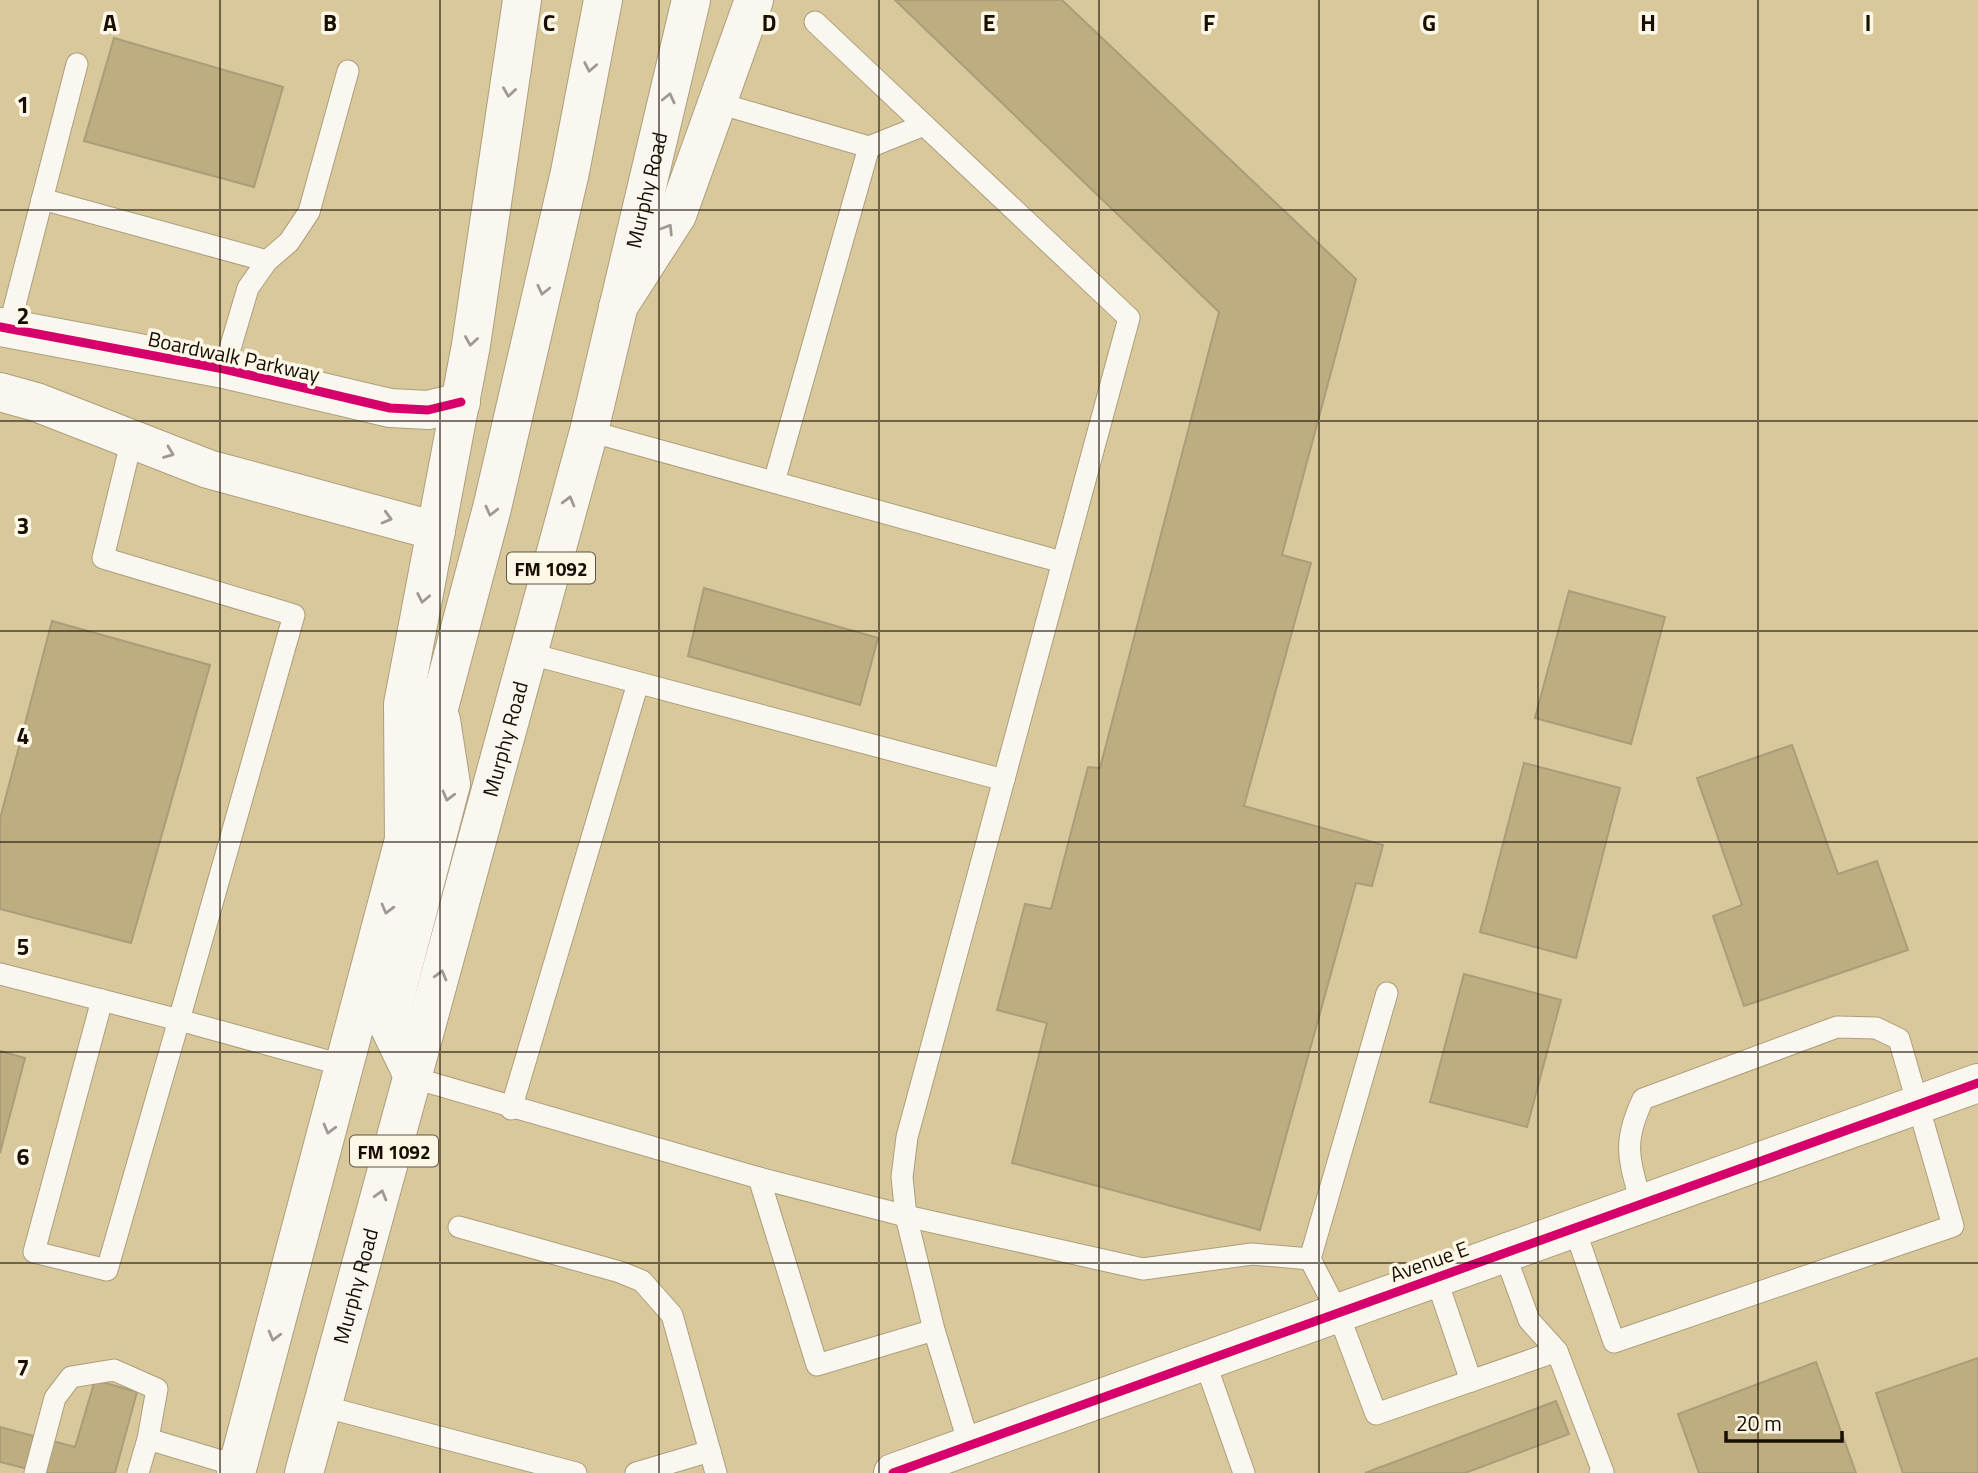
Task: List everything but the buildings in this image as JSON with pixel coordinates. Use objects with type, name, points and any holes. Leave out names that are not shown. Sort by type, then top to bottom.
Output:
[{"type":"main road","points":[[404,843],[403,704],[461,402],[522,0]]},
{"type":"main road","points":[[404,843],[492,508],[570,172],[603,0]]},
{"type":"main road","name":"Murphy Road","points":[[304,1473],[589,430],[691,0]]},
{"type":"main road","points":[[618,307],[677,215],[754,0]]},
{"type":"main road","name":"Boardwalk Parkway","points":[[5,328],[224,369],[390,408],[428,410],[461,402]]},
{"type":"main road","points":[[0,392],[208,469],[436,531]]},
{"type":"main road","points":[[414,1078],[388,1024],[451,783],[439,704]]},
{"type":"main road","name":"FM 1092","points":[[237,1470],[404,843]]},
{"type":"main road","name":"Avenue E","points":[[893,1473],[1978,1083]]},
{"type":"lane","points":[[815,22],[1129,318],[907,1137],[902,1177],[906,1216],[934,1330],[969,1444]]},
{"type":"lane","points":[[5,328],[77,64]]},
{"type":"lane","points":[[224,369],[248,288],[267,261],[289,242],[309,212],[348,71]]},
{"type":"lane","points":[[718,103],[869,146],[924,125]]},
{"type":"lane","points":[[774,482],[869,146]]},
{"type":"lane","points":[[42,199],[267,261]]},
{"type":"lane","points":[[589,430],[1062,562]]},
{"type":"lane","points":[[102,1000],[34,1252],[107,1270],[294,615],[103,558],[132,439]]},
{"type":"lane","points":[[527,653],[1003,780]]},
{"type":"lane","points":[[511,1109],[638,683]]},
{"type":"lane","points":[[0,974],[346,1066]]},
{"type":"lane","points":[[1387,993],[1310,1259],[1338,1313],[1376,1414],[1557,1351]]},
{"type":"lane","points":[[1574,1227],[1614,1342],[1952,1226],[1899,1039],[1876,1028],[1837,1027],[1643,1099],[1633,1121],[1627,1153],[1641,1203]]},
{"type":"lane","points":[[414,1078],[511,1109],[759,1178],[906,1216],[1143,1269],[1252,1254],[1310,1259]]},
{"type":"lane","points":[[759,1178],[817,1365],[934,1330]]},
{"type":"lane","points":[[459,1227],[620,1272],[642,1281],[672,1314],[716,1473]]},
{"type":"lane","points":[[1504,1252],[1528,1320],[1557,1351],[1603,1472],[1600,1473]]},
{"type":"lane","points":[[1436,1278],[1471,1381]]},
{"type":"lane","points":[[1205,1362],[1244,1473]]},
{"type":"lane","points":[[35,1473],[55,1398],[71,1377],[114,1370],[157,1388],[148,1439],[138,1473]]},
{"type":"lane","points":[[322,1406],[576,1473]]},
{"type":"lane","points":[[148,1439],[237,1470]]},
{"type":"lane","points":[[636,1473],[710,1451]]},
{"type":"cycle path","points":[[0,327],[224,369],[390,408],[428,410],[461,402]]},
{"type":"cycle path","points":[[893,1473],[1978,1083]]}]
